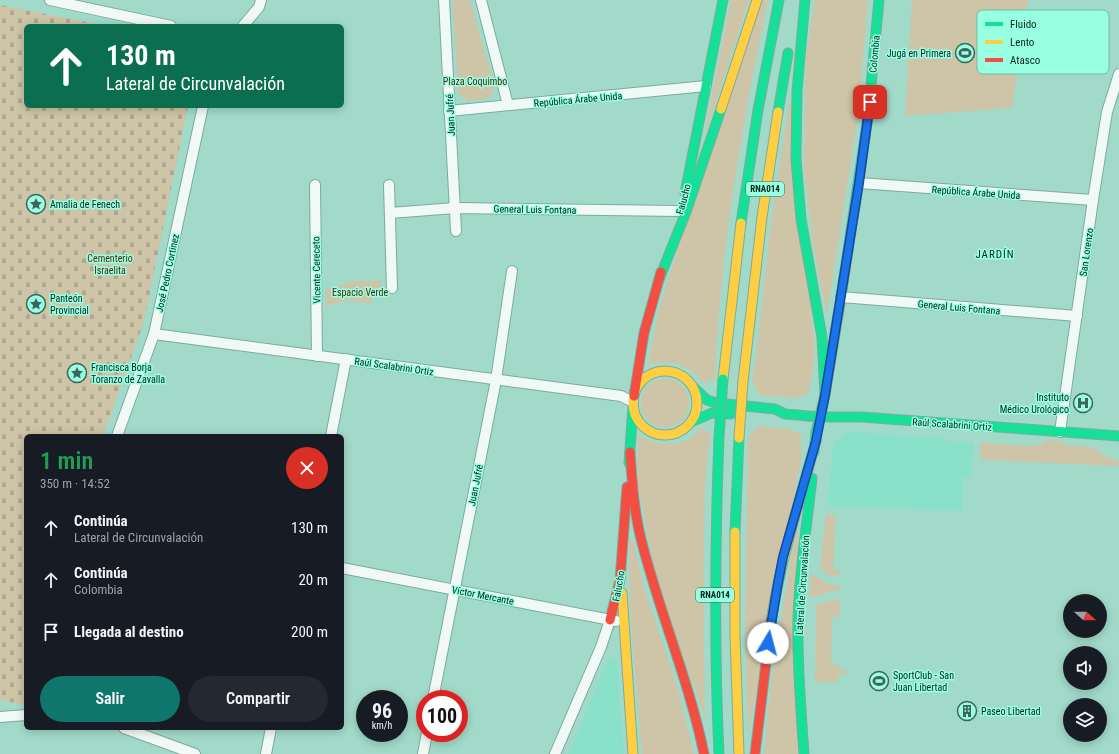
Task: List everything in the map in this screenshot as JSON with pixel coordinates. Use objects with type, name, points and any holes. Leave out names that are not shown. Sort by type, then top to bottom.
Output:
[{"type":"main road","name":"Falucho","points":[[610,620],[617,593],[621,566],[633,402],[639,357],[645,329],[680,212],[689,176],[723,0]]},
{"type":"main road","points":[[658,282],[686,212],[704,161],[757,0]]},
{"type":"main road","name":"RNA014","points":[[719,754],[716,700],[715,575],[719,437],[723,379],[746,187],[765,70],[779,0]]},
{"type":"main road","points":[[793,28],[799,0]]},
{"type":"main road","points":[[805,0],[797,80],[795,148],[797,182],[802,222],[821,330],[825,366],[825,395]]},
{"type":"main road","name":"Colombia","points":[[820,416],[825,395],[859,183],[868,117],[879,0]]},
{"type":"main road","name":"RNA014","points":[[739,754],[736,694],[736,511],[743,381],[764,192],[775,124],[791,42]]},
{"type":"main road","points":[[660,371],[672,372],[683,376],[694,388],[697,396],[695,414],[691,422],[676,434],[657,434],[648,430],[641,424],[636,416],[633,402],[640,383],[646,378],[660,371]]},
{"type":"main road","name":"Raúl Scalabrini Ortiz","points":[[694,388],[707,400],[716,403],[775,409],[785,414]]},
{"type":"main road","name":"Raúl Scalabrini Ortiz","points":[[691,422],[706,415],[716,413],[775,417],[785,414],[862,417],[1119,436]]},
{"type":"main road","name":"Lateral de Circunvalación","points":[[804,754],[799,676],[798,622],[801,575],[820,416]]},
{"type":"main road","points":[[755,754],[767,655],[778,583],[816,441]]},
{"type":"main road","points":[[630,452],[634,500],[640,538],[691,698],[704,754]]},
{"type":"main road","points":[[621,566],[633,754]]},
{"type":"street","points":[[50,0],[162,24]]},
{"type":"street","points":[[245,24],[259,7],[260,0]]},
{"type":"street","name":"Juan Jufré","points":[[444,0],[456,231]]},
{"type":"street","points":[[481,0],[508,105]]},
{"type":"street","name":"San Lorenzo","points":[[1060,432],[1107,112],[1119,74]]},
{"type":"street","name":"República Árabe Unida","points":[[450,111],[706,86]]},
{"type":"street","name":"José Pedro Cortinez","points":[[118,434],[154,334],[203,108]]},
{"type":"street","name":"República Árabe Unida","points":[[859,183],[1093,200]]},
{"type":"street","name":"Vicente Cereceto","points":[[315,185],[317,356]]},
{"type":"street","points":[[389,185],[392,288]]},
{"type":"street","name":"General Luis Fontana","points":[[390,213],[455,208],[680,212]]},
{"type":"street","name":"Juan Jufré","points":[[435,690],[496,380],[512,271]]},
{"type":"street","name":"General Luis Fontana","points":[[841,297],[1077,316]]},
{"type":"street","name":"Raúl Scalabrini Ortiz","points":[[154,334],[622,396],[633,402]]},
{"type":"street","points":[[331,434],[346,359]]},
{"type":"street","name":"Víctor Mercante","points":[[344,568],[624,623]]},
{"type":"street","name":"Falucho","points":[[555,754],[601,647],[610,620]]},
{"type":"street","points":[[0,717],[24,715]]},
{"type":"street","points":[[130,730],[196,754]]},
{"type":"street","points":[[266,754],[271,730]]},
{"type":"street","points":[[423,754],[425,742]]},
{"type":"shaded area","points":[[848,432],[939,437],[946,441],[974,442],[971,477],[963,477],[962,511],[827,506],[834,442]]},
{"type":"shaded area","points":[[609,657],[617,659],[624,754],[568,754]]},
{"type":"green space","name":"Plaza Coquimbo","points":[[452,0],[470,0],[495,89],[489,98],[467,101],[459,95]]},
{"type":"green space","points":[[731,0],[749,0],[703,141]]},
{"type":"green space","points":[[762,0],[768,0],[749,94],[727,236],[715,379],[704,383],[692,372],[672,362],[648,365],[659,310],[673,264]]},
{"type":"green space","points":[[815,0],[868,0],[858,116],[827,314],[815,256],[804,166],[806,58]]},
{"type":"green space","name":"Jugá en Primera","points":[[912,0],[1028,0],[1027,10],[977,10],[977,74],[1017,74],[1012,108],[905,116]]},
{"type":"green space","name":"Cementerio Israelita","points":[[0,5],[96,24],[24,24],[24,108],[188,108],[144,321],[104,434],[24,434],[24,705],[0,700]]},
{"type":"green space","points":[[790,97],[815,349],[813,371],[808,395],[794,398],[760,396],[752,381],[772,214]]},
{"type":"green space","name":"Espacio Verde","points":[[354,281],[383,281],[378,293],[372,293],[372,303],[354,302],[353,299],[326,306],[326,289]]},
{"type":"green space","points":[[660,379],[670,379],[682,386],[689,398],[689,408],[682,420],[670,427],[660,427],[652,423],[645,416],[641,408],[641,398],[645,390],[652,383]]},
{"type":"green space","points":[[757,426],[789,429],[794,432],[801,433],[801,461],[748,735],[745,625],[748,438]]},
{"type":"green space","points":[[703,427],[711,436],[706,470],[704,527],[704,662],[705,707],[707,722],[657,585],[637,481],[638,435],[656,443],[669,444],[683,442],[689,439]]},
{"type":"green space","points":[[1044,440],[1060,441],[1067,445],[1093,447],[1106,457],[1119,461],[1119,466],[983,460],[980,457],[980,445],[982,443],[1032,446],[1044,443]]},
{"type":"green space","points":[[826,514],[836,515],[833,570],[841,570],[840,574],[833,576],[827,574],[820,568]]},
{"type":"green space","points":[[798,520],[798,754],[764,754],[772,672]]},
{"type":"green space","points":[[633,540],[644,588],[678,689],[694,754],[642,754],[630,611],[629,541]]},
{"type":"green space","points":[[811,573],[821,580],[841,586],[840,589],[811,598],[809,595]]},
{"type":"green space","points":[[836,599],[840,600],[840,617],[832,617],[831,664],[838,664],[838,668],[845,669],[847,675],[838,675],[838,682],[815,682],[816,605]]},
{"type":"traffic: fast","points":[[685,193],[723,0]]},
{"type":"traffic: fast","points":[[741,223],[758,110],[779,0]]},
{"type":"traffic: fast","points":[[805,0],[797,91],[796,159],[801,219],[822,337],[825,395]]},
{"type":"traffic: fast","points":[[814,452],[816,432],[825,395],[841,297],[868,117],[879,0]]},
{"type":"traffic: fast","points":[[778,112],[788,53]]},
{"type":"traffic: fast","points":[[658,282],[686,212],[721,109]]},
{"type":"traffic: fast","points":[[719,437],[723,379]]},
{"type":"traffic: fast","points":[[694,388],[707,400],[716,403],[775,409],[785,414],[820,417],[862,417],[1119,436]]},
{"type":"traffic: fast","points":[[629,463],[633,407]]},
{"type":"traffic: fast","points":[[691,422],[712,413],[731,414]]},
{"type":"traffic: fast","points":[[719,437],[716,596],[716,675],[719,754]]},
{"type":"traffic: fast","points":[[735,532],[739,438]]},
{"type":"traffic: fast","points":[[804,754],[799,671],[798,620],[802,567],[812,478]]},
{"type":"traffic: slow","points":[[721,109],[757,0]]},
{"type":"traffic: slow","points":[[743,381],[762,217],[778,112]]},
{"type":"traffic: slow","points":[[723,379],[741,223]]},
{"type":"traffic: slow","points":[[665,371],[677,373],[688,380],[695,391],[697,403],[695,415],[688,426],[677,433],[665,435],[653,433],[642,426],[635,415],[633,403],[635,391],[642,380],[653,373],[665,371]]},
{"type":"traffic: slow","points":[[739,438],[743,381]]},
{"type":"traffic: slow","points":[[771,621],[785,553],[816,441]]},
{"type":"traffic: slow","points":[[735,532],[735,636],[739,754]]},
{"type":"traffic: slow","points":[[622,593],[633,754]]},
{"type":"traffic: jam","points":[[634,396],[644,333],[661,272]]},
{"type":"traffic: jam","points":[[630,452],[635,507],[641,539],[656,593],[690,699],[704,754]]},
{"type":"traffic: jam","points":[[610,620],[620,580],[627,487]]},
{"type":"traffic: jam","points":[[755,754],[771,621]]},
{"type":"place","name":"Jugá en Primera","points":[[965,53]]},
{"type":"place","name":"Amalia de Fenech","points":[[36,204]]},
{"type":"place","name":"Panteón Provincial","points":[[36,304]]},
{"type":"place","name":"Francisca Borja Toranzo de Zavalla","points":[[77,373]]},
{"type":"place","name":"Instituto Médico Urológico","points":[[1083,403]]},
{"type":"place","name":"SportClub - San Juan Libertad","points":[[879,681]]},
{"type":"place","name":"Paseo Libertad","points":[[967,711]]},
{"type":"district","name":"JARDÍN","points":[[995,254]]},
{"type":"route","points":[[768,643],[783,557],[816,441],[816,432],[825,395],[859,183],[870,102]]}]
